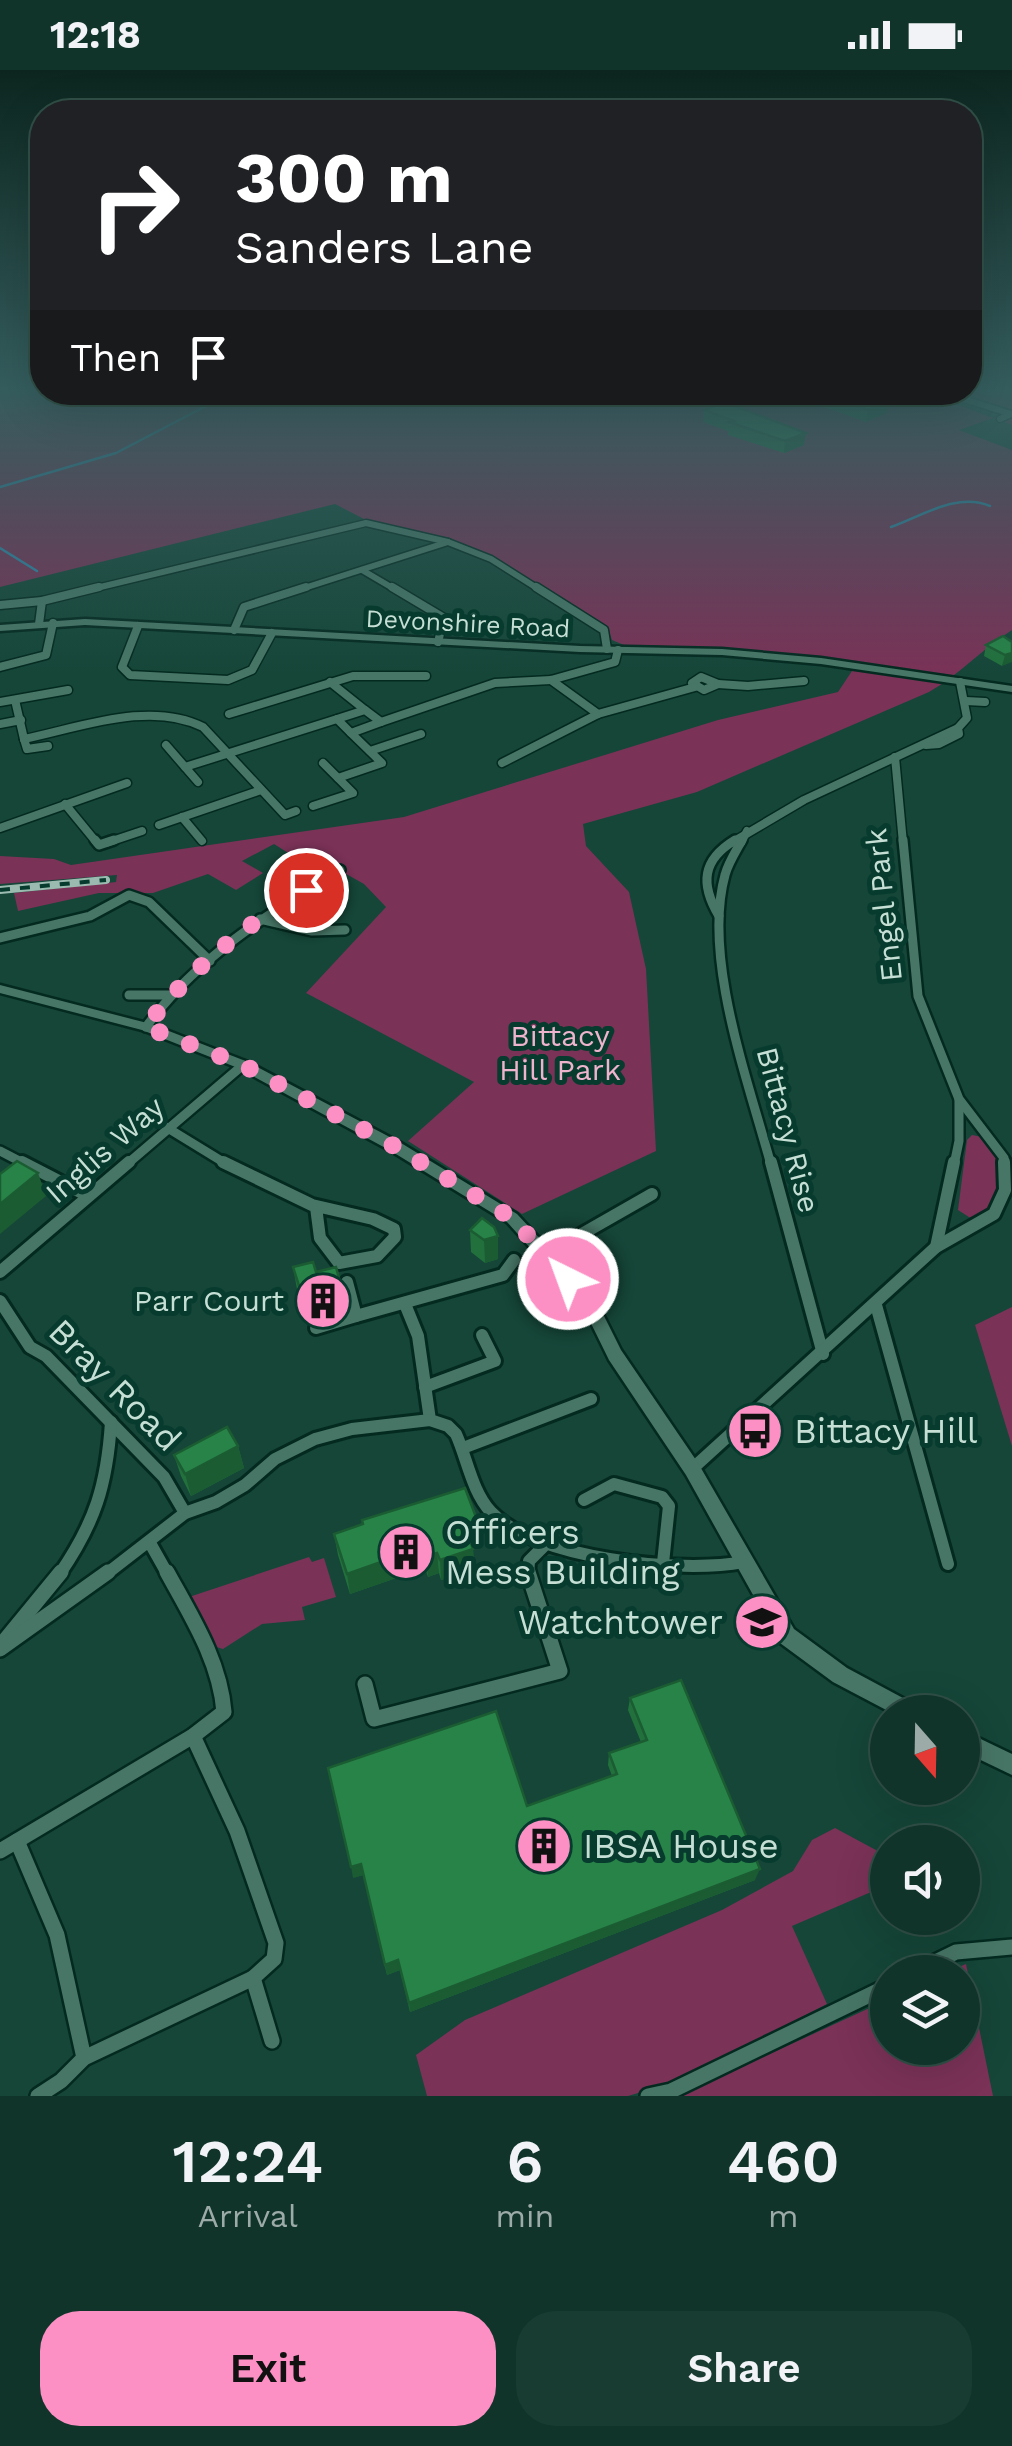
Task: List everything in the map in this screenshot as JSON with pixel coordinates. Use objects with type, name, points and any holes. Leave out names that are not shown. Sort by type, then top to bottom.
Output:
[{"type":"street","points":[[0,605],[42,602],[366,523],[448,542],[491,558],[604,630],[612,650],[612,664],[551,680],[495,684],[351,732]]},
{"type":"street","points":[[234,630],[244,607],[448,542]]},
{"type":"street","points":[[362,570],[444,618],[438,642]]},
{"type":"street","points":[[39,624],[42,602]]},
{"type":"street","points":[[0,667],[46,656],[53,623]]},
{"type":"street","name":"Devonshire Road","points":[[0,628],[53,623],[722,652],[821,661],[1012,689]]},
{"type":"street","points":[[138,626],[122,667],[130,675],[228,680],[252,670],[272,633]]},
{"type":"street","points":[[230,714],[330,682],[376,674],[426,676]]},
{"type":"street","points":[[551,680],[598,714]]},
{"type":"street","points":[[502,763],[598,714],[695,687],[710,690],[718,684],[770,686],[804,681]]},
{"type":"street","points":[[330,682],[382,723]]},
{"type":"street","points":[[960,682],[966,700],[985,702]]},
{"type":"street","points":[[0,702],[68,690]]},
{"type":"street","points":[[15,700],[27,749],[48,746]]},
{"type":"street","name":"Bittacy Rise","points":[[719,916],[708,895],[706,873],[717,851],[746,832],[895,757],[956,737],[966,718],[966,700]]},
{"type":"street","points":[[185,767],[366,710]]},
{"type":"street","points":[[24,740],[174,714],[196,721],[285,815],[296,812]]},
{"type":"street","points":[[337,719],[382,762],[338,778]]},
{"type":"street","points":[[0,724],[21,720]]},
{"type":"street","points":[[370,751],[421,734]]},
{"type":"street","points":[[166,745],[198,782]]},
{"type":"street","name":"Engel Park","points":[[692,1470],[936,1247],[994,1214],[1006,1190],[1004,1158],[960,1100],[918,996],[895,757]]},
{"type":"street","points":[[313,806],[352,793],[323,763]]},
{"type":"street","points":[[0,828],[127,783]]},
{"type":"street","points":[[159,825],[261,790]]},
{"type":"street","points":[[65,804],[99,844],[142,831]]},
{"type":"street","points":[[182,817],[202,840]]},
{"type":"street","name":"Bittacy Rise","points":[[746,832],[725,873],[719,916],[726,999],[823,1354]]},
{"type":"street","points":[[146,1027],[169,996],[260,919],[340,870]]},
{"type":"street","points":[[0,938],[90,916],[129,895],[150,902],[210,961]]},
{"type":"street","points":[[260,919],[312,930],[345,930]]},
{"type":"street","points":[[0,989],[146,1027],[243,1065],[396,1147],[512,1218],[588,1303],[615,1355],[692,1470],[787,1636],[840,1676],[877,1695]]},
{"type":"street","points":[[129,995],[169,996]]},
{"type":"street","name":"Inglis Way","points":[[0,1272],[243,1065]]},
{"type":"street","name":"Engel Park","points":[[936,1247],[959,1141],[960,1100]]},
{"type":"street","points":[[166,1128],[218,1162],[316,1207],[378,1218],[394,1229],[395,1237],[378,1256],[339,1262],[325,1250],[315,1220],[316,1207]]},
{"type":"street","points":[[0,1151],[88,1196]]},
{"type":"street","points":[[546,1254],[652,1194]]},
{"type":"street","points":[[316,1328],[502,1275],[514,1260]]},
{"type":"street","points":[[346,1282],[356,1316]]},
{"type":"street","name":"Bray Road","points":[[0,1301],[30,1347],[46,1356],[164,1477],[185,1513]]},
{"type":"street","points":[[405,1304],[418,1336],[430,1420]]},
{"type":"street","points":[[876,1305],[948,1564]]},
{"type":"street","points":[[425,1387],[495,1361],[482,1336]]},
{"type":"street","points":[[462,1448],[591,1399]]},
{"type":"street","points":[[0,1647],[150,1543],[185,1513],[245,1486],[274,1459],[315,1439],[352,1429],[430,1420],[448,1426],[493,1515],[545,1545],[598,1558],[712,1569],[743,1562]]},
{"type":"street","points":[[0,1647],[62,1573],[103,1494],[110,1462],[110,1422]]},
{"type":"street","points":[[584,1500],[614,1484],[662,1497],[669,1506],[663,1563]]},
{"type":"street","points":[[0,1851],[193,1736],[224,1712],[225,1695],[150,1543]]},
{"type":"street","points":[[366,1684],[374,1719],[560,1671],[528,1576],[529,1561],[545,1545]]},
{"type":"street","points":[[38,2096],[62,2088],[84,2058],[253,1978],[274,1958],[276,1943],[237,1831],[193,1736]]},
{"type":"street","points":[[980,1749],[1012,1765]]},
{"type":"street","points":[[18,1841],[57,1936],[84,2058]]},
{"type":"street","points":[[950,1955],[1012,1946]]},
{"type":"street","points":[[253,1978],[272,2042]]},
{"type":"street","points":[[648,2096],[671,2091],[870,1995]]},
{"type":"green space","name":"Bittacy Hill Park","points":[[0,485],[1012,485],[1012,630],[929,692],[697,792],[583,824],[586,846],[629,892],[646,969],[656,1151],[522,1214],[408,1141],[474,1082],[306,993],[386,907],[364,884],[305,851],[293,856],[274,844],[242,861],[263,873],[236,890],[208,874],[153,893],[99,893],[18,911],[14,893],[116,882],[117,875],[0,884],[0,856],[54,859],[71,865],[404,817],[718,720],[838,692],[858,662],[700,647],[624,645],[612,640],[608,628],[491,559],[364,519],[335,504],[0,587]]},
{"type":"green space","points":[[972,1135],[982,1137],[999,1161],[1001,1174],[999,1191],[991,1205],[972,1219],[958,1210],[967,1140]]},
{"type":"green space","points":[[1012,1307],[1012,1446],[975,1325]]},
{"type":"green space","points":[[309,1557],[312,1562],[324,1558],[336,1597],[302,1607],[305,1620],[262,1624],[223,1649],[213,1646],[189,1597]]},
{"type":"green space","points":[[835,1828],[870,1847],[870,1892],[792,1926],[827,2004],[672,2083],[628,2096],[427,2096],[416,2055],[465,2020],[722,1910],[793,1871],[812,1840]]},
{"type":"green space","points":[[870,2008],[870,2065],[980,2065],[980,2032],[993,2096],[678,2096]]},
{"type":"building","points":[[1003,636],[1012,642],[1012,653],[1005,655],[986,645]]},
{"type":"building","points":[[17,1161],[38,1173],[0,1204],[0,1174]]},
{"type":"building","points":[[482,1218],[498,1236],[484,1240],[470,1230]]},
{"type":"building","points":[[313,1262],[316,1272],[336,1267],[341,1286],[331,1289],[330,1284],[301,1292],[293,1267]]},
{"type":"building","points":[[227,1427],[238,1446],[185,1474],[174,1455]]},
{"type":"building","points":[[465,1488],[479,1525],[466,1529],[473,1549],[440,1560],[437,1553],[426,1556],[423,1547],[347,1574],[334,1534],[363,1524],[362,1520]]},
{"type":"building","name":"IBSA House","points":[[681,1680],[760,1869],[409,2003],[398,1960],[385,1965],[361,1864],[351,1867],[328,1768],[496,1711],[527,1806],[617,1774],[609,1753],[647,1740],[630,1698]]},
{"type":"waterway","points":[[0,487],[8,485]]},
{"type":"waterway","points":[[891,527],[952,504],[978,502],[990,506]]},
{"type":"waterway","points":[[0,548],[37,571]]},
{"type":"railway","points":[[0,890],[106,880]]},
{"type":"place","name":"Parr Court","points":[[323,1301]]},
{"type":"place","name":"Bittacy Hill","points":[[755,1431]]},
{"type":"place","name":"Officers Mess Building","points":[[406,1552]]},
{"type":"place","name":"Watchtower","points":[[762,1622]]},
{"type":"place","name":"IBSA House","points":[[544,1846]]},
{"type":"route","points":[[306,890],[260,919],[169,996],[146,1027],[243,1065],[396,1147],[512,1218],[568,1279]]}]
